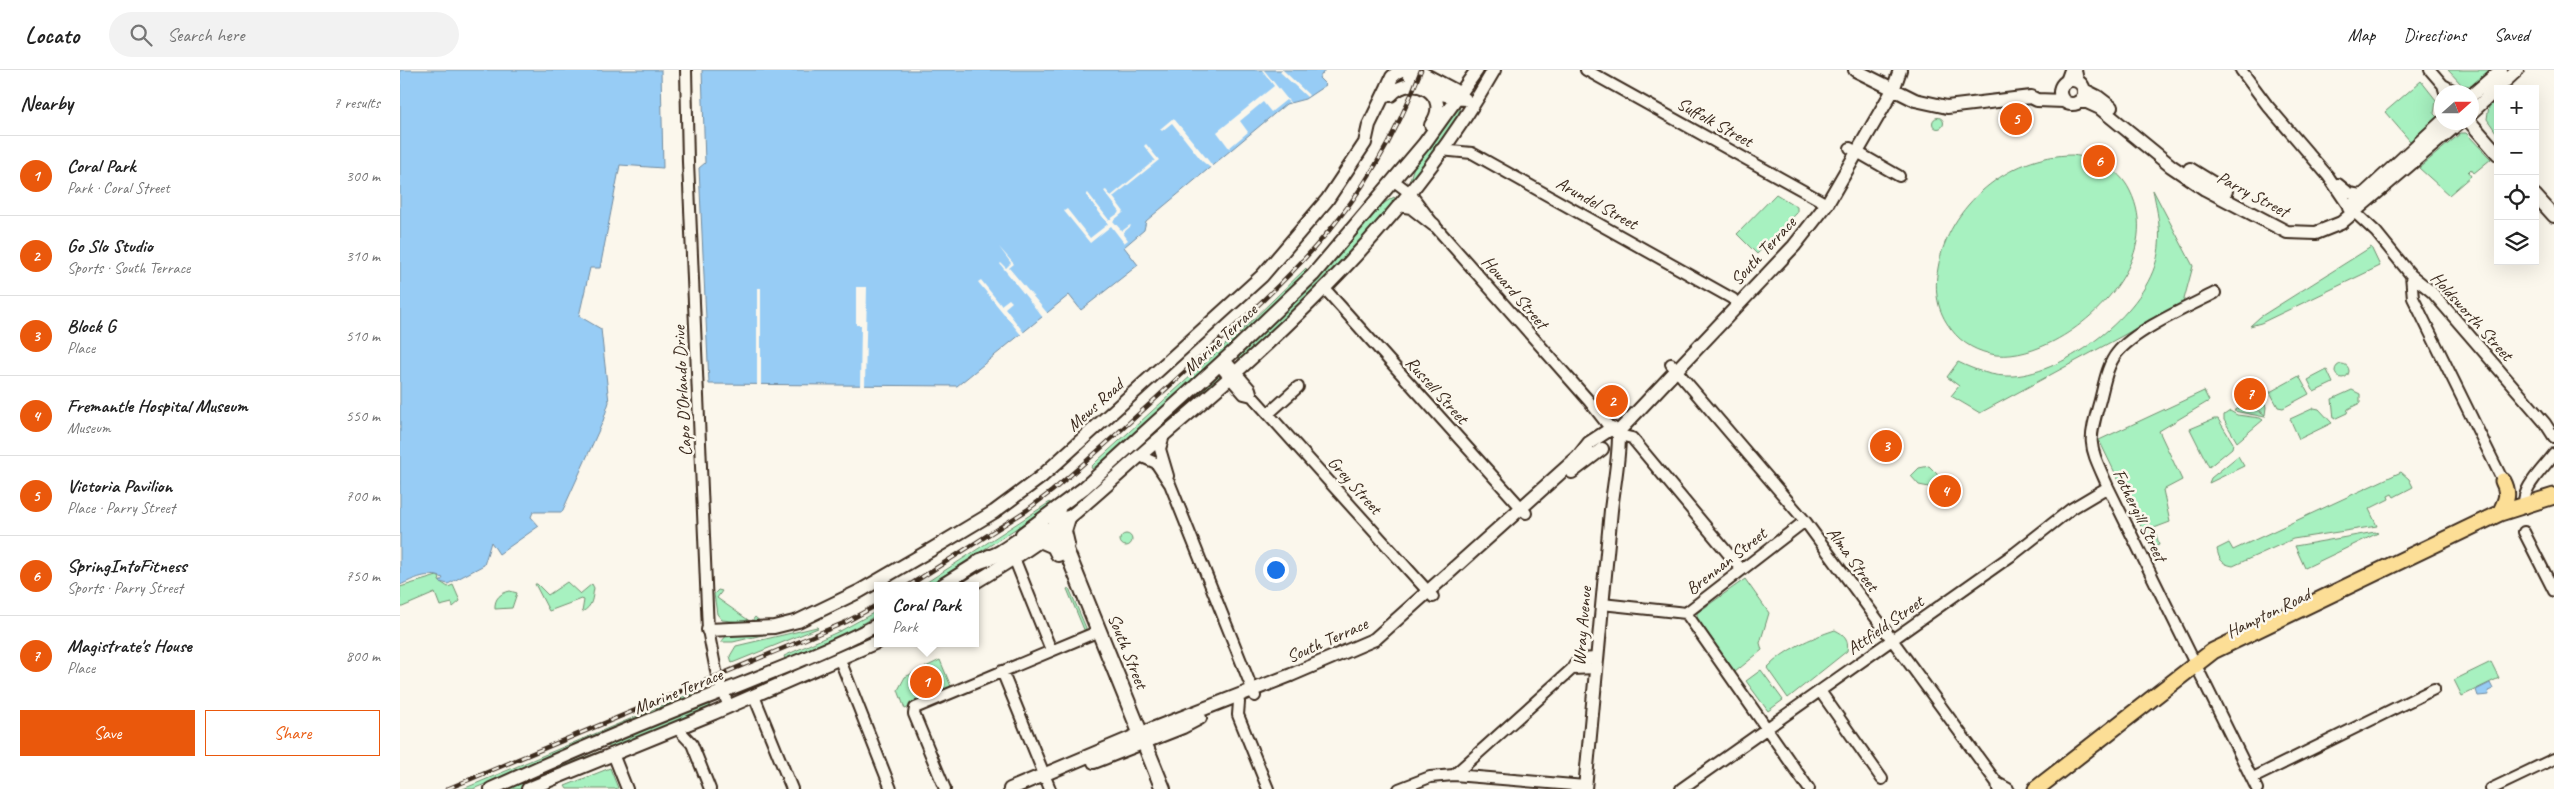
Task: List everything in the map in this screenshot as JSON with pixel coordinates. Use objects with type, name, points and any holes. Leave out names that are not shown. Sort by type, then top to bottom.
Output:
[{"type":"main road","points":[[2500,513],[2507,499],[2508,490],[2503,481]]},
{"type":"main road","points":[[2530,506],[2554,496]]},
{"type":"main road","points":[[2530,506],[2554,504]]},
{"type":"main road","name":"Hampton Road","points":[[2036,789],[2232,641],[2500,513],[2530,506]]},
{"type":"main road","name":"Hampton Road","points":[[2050,789],[2197,668],[2530,506]]},
{"type":"main road","points":[[980,561],[999,554],[1032,532],[1054,530],[1063,514]]},
{"type":"main road","points":[[1063,514],[1067,561]]},
{"type":"main road","name":"South Street","points":[[1054,530],[1060,535],[1067,561],[1138,740],[1154,789]]},
{"type":"main road","points":[[1040,540],[1054,546],[1067,561]]},
{"type":"main road","name":"South Street","points":[[1138,740],[1163,789]]},
{"type":"street","name":"Capo D'Orlando Drive","points":[[686,70],[688,172],[708,630],[710,646],[722,691],[729,707]]},
{"type":"street","name":"Mews Road","points":[[875,582],[994,512],[1041,477],[1262,276],[1327,200],[1368,136],[1369,125],[1389,82],[1407,70]]},
{"type":"street","points":[[1368,136],[1374,130],[1391,95],[1407,70],[1457,95],[1464,119]]},
{"type":"street","name":"Marine Terrace","points":[[1063,514],[1313,275],[1424,144],[1457,95],[1470,82],[1477,70]]},
{"type":"street","name":"Suffolk Street","points":[[1586,70],[1824,202]]},
{"type":"street","points":[[1855,70],[1889,89],[1915,100],[1946,107],[2031,97],[2074,83]]},
{"type":"street","name":"South Terrace","points":[[1889,89],[1892,70]]},
{"type":"street","name":"South Terrace","points":[[1026,789],[1374,640],[1431,594],[1524,511],[1568,475],[1605,450],[1617,446],[1613,433],[1617,418],[1673,367],[1794,246],[1824,202],[1900,70]]},
{"type":"street","name":"Holdsworth Street","points":[[2242,70],[2267,104],[2331,179],[2356,205]]},
{"type":"street","points":[[2430,70],[2442,85]]},
{"type":"street","points":[[2479,89],[2501,70]]},
{"type":"street","points":[[2479,105],[2517,70]]},
{"type":"street","name":"Marine Terrace","points":[[948,582],[980,561],[1063,514],[1140,456],[1234,376],[1324,289],[1410,193],[1464,119],[1493,72]]},
{"type":"street","points":[[1391,95],[1406,85],[1471,97],[1493,72]]},
{"type":"street","points":[[2031,97],[2037,100],[2064,101],[2069,103],[2074,83]]},
{"type":"street","name":"Parry Street","points":[[2074,83],[2098,97],[2171,157],[2287,225],[2305,228],[2323,225],[2337,218],[2450,130]]},
{"type":"street","points":[[1424,89],[1435,96],[1439,107],[1424,144]]},
{"type":"street","points":[[2479,120],[2494,137]]},
{"type":"street","name":"Parry Street","points":[[2356,205],[2434,130]]},
{"type":"street","points":[[2477,130],[2494,149]]},
{"type":"street","name":"Arundel Street","points":[[1440,150],[1472,153],[1733,299]]},
{"type":"street","points":[[1854,150],[1899,176]]},
{"type":"street","name":"Holdsworth Street","points":[[2331,179],[2349,193],[2376,232],[2411,275],[2432,292],[2545,423],[2554,438]]},
{"type":"street","name":"Howard Street","points":[[1394,181],[1410,193],[1434,225],[1589,401],[1613,433]]},
{"type":"street","points":[[2539,199],[2554,216]]},
{"type":"street","name":"South Terrace","points":[[1673,367],[1733,299],[1824,202]]},
{"type":"street","points":[[1399,205],[1411,207],[1434,225]]},
{"type":"street","points":[[2411,275],[2413,298],[2503,481]]},
{"type":"street","name":"Russell Street","points":[[1324,289],[1524,511]]},
{"type":"street","name":"Fothergill Street","points":[[2215,293],[2129,341],[2116,354],[2108,371],[2090,440],[2091,450],[2108,487],[2255,786]]},
{"type":"street","name":"Grey Street","points":[[1222,363],[1250,389],[1252,396],[1431,594]]},
{"type":"street","name":"Alma Street","points":[[1673,367],[1804,521],[1997,786],[2008,789]]},
{"type":"street","points":[[1268,414],[1298,387]]},
{"type":"street","name":"Holdsworth Street","points":[[2545,423],[2554,429]]},
{"type":"street","name":"South Terrace","points":[[1524,511],[1578,457],[1588,443],[1613,433]]},
{"type":"street","points":[[1616,467],[1599,441],[1613,433],[1632,438],[1741,569]]},
{"type":"street","name":"Wray Avenue","points":[[1585,788],[1616,467],[1619,463],[1613,433]]},
{"type":"street","points":[[1164,435],[1160,449],[1170,484],[1254,693]]},
{"type":"street","points":[[2530,506],[2529,486],[2554,454]]},
{"type":"street","points":[[1140,456],[1156,463],[1170,484]]},
{"type":"street","name":"Attfield Street","points":[[1681,789],[2015,553],[2071,509],[2108,487]]},
{"type":"street","name":"Brennan Street","points":[[1602,604],[1686,612],[1804,521]]},
{"type":"street","points":[[975,582],[1054,530]]},
{"type":"street","points":[[2524,532],[2554,591]]},
{"type":"street","points":[[1014,558],[1049,645]]},
{"type":"street","name":"Mews Road","points":[[708,630],[774,627],[798,621],[874,583]]},
{"type":"street","points":[[1686,612],[1809,789]]},
{"type":"street","name":"Marine Terrace","points":[[491,789],[722,691],[768,674],[874,627]]},
{"type":"street","points":[[945,789],[914,714],[915,708],[1002,671],[1053,652],[1095,632]]},
{"type":"street","name":"Marine Terrace","points":[[528,789],[729,707],[840,660],[874,643]]},
{"type":"street","points":[[840,660],[891,789]]},
{"type":"street","points":[[1454,775],[1579,660],[1597,663]]},
{"type":"street","points":[[1002,671],[1046,782]]},
{"type":"street","points":[[2255,786],[2434,689]]},
{"type":"street","points":[[1820,691],[1882,779]]},
{"type":"street","name":"South Terrace","points":[[1138,740],[1239,702],[1254,693]]},
{"type":"street","points":[[754,696],[792,789]]},
{"type":"street","points":[[1239,702],[1238,715],[1268,789]]},
{"type":"street","points":[[677,728],[692,744],[710,789]]},
{"type":"street","points":[[550,764],[562,763],[598,749],[609,750],[613,754],[627,789]]},
{"type":"street","points":[[2492,789],[2554,759]]},
{"type":"street","points":[[1399,789],[1430,776],[1454,775],[1585,788]]},
{"type":"street","name":"South Terrace","points":[[1010,789],[1046,782]]},
{"type":"green space","points":[[2448,70],[2490,70],[2473,85],[2462,85]]},
{"type":"green space","points":[[2421,81],[2434,97],[2434,120],[2410,141],[2385,112]]},
{"type":"green space","points":[[2494,102],[2494,129],[2487,119],[2489,106]]},
{"type":"green space","points":[[1460,105],[1458,119],[1454,128],[1408,186],[1415,163]]},
{"type":"green space","points":[[1938,117],[1944,123],[1938,129],[1932,123]]},
{"type":"green space","points":[[2461,133],[2466,133],[2491,159],[2474,173],[2471,169],[2468,172],[2471,176],[2449,195],[2419,168]]},
{"type":"green space","points":[[2072,155],[2090,159],[2113,170],[2120,176],[2130,191],[2137,214],[2138,236],[2132,258],[2122,279],[2108,298],[2091,315],[2073,330],[2054,341],[2033,350],[2011,355],[1989,354],[1971,346],[1960,339],[1946,322],[1942,315],[1937,293],[1938,268],[1944,245],[1954,224],[1968,205],[1985,188],[2005,174],[2026,164],[2049,157]]},
{"type":"green space","points":[[2153,190],[2193,266],[2183,303],[1980,413],[1951,396],[1959,386],[1947,377],[1958,362],[1998,375],[2013,376],[2034,372],[2056,364],[2078,352],[2119,320],[2148,282],[2156,262],[2159,235]]},
{"type":"green space","points":[[1776,194],[1797,207],[1797,213],[1757,254],[1737,234]]},
{"type":"green space","points":[[1394,197],[1397,200],[1325,284],[1238,364],[1241,351],[1381,205]]},
{"type":"green space","points":[[2371,247],[2380,266],[2261,323],[2250,326],[2260,317]]},
{"type":"green space","points":[[1306,268],[1307,273],[1243,338],[1239,333]]},
{"type":"green space","points":[[1236,335],[1238,337],[1226,350],[1117,450],[1092,469],[1091,467],[1097,461]]},
{"type":"green space","points":[[2342,364],[2347,366],[2349,371],[2347,376],[2342,378],[2337,376],[2335,371],[2337,366]]},
{"type":"green space","points":[[2327,370],[2333,383],[2314,392],[2308,380]]},
{"type":"green space","points":[[1221,375],[1223,377],[1058,519],[1061,512],[1214,377]]},
{"type":"green space","points":[[2299,376],[2309,394],[2283,408],[2278,407],[2270,392]]},
{"type":"green space","points":[[2352,390],[2360,394],[2360,403],[2348,409],[2347,413],[2334,419],[2332,399]]},
{"type":"green space","points":[[2204,391],[2209,401],[2159,431],[2182,480],[2163,490],[2170,522],[2154,528],[2159,544],[2151,547],[2099,440]]},
{"type":"green space","points":[[2262,396],[2266,407],[2265,415],[2249,402]]},
{"type":"green space","points":[[2247,403],[2265,416],[2265,417],[2234,411]]},
{"type":"green space","points":[[2314,408],[2319,409],[2332,423],[2299,439],[2290,419]]},
{"type":"green space","points":[[2230,411],[2237,415],[2263,420],[2237,442],[2224,420],[2224,415]]},
{"type":"green space","points":[[2218,419],[2233,443],[2232,448],[2209,467],[2190,429]]},
{"type":"green space","points":[[2238,456],[2244,466],[2209,483],[2211,478]]},
{"type":"green space","points":[[1929,466],[1941,478],[1929,487],[1919,485],[1911,476],[1919,468]]},
{"type":"green space","points":[[2401,472],[2409,479],[2413,487],[2394,497],[2392,494],[2388,496],[2389,499],[2369,509],[2377,526],[2293,539],[2233,566],[2224,563],[2220,559],[2217,549],[2229,543],[2233,550]]},
{"type":"green space","points":[[1050,502],[1052,505],[934,582],[927,582]]},
{"type":"green space","points":[[2378,533],[2305,568],[2295,546]]},
{"type":"green space","points":[[1126,534],[1132,540],[1126,546],[1120,540]]},
{"type":"green space","points":[[437,576],[440,578],[439,581],[448,587],[453,585],[460,601],[453,607],[452,603],[440,606],[435,593],[400,608],[400,587]]},
{"type":"green space","points":[[1745,579],[1769,613],[1760,643],[1762,650],[1735,672],[1697,618],[1697,613]]},
{"type":"green space","points":[[567,582],[580,594],[592,584],[594,588],[590,605],[582,612],[584,600],[581,599],[549,611],[535,584],[548,595]]},
{"type":"green space","points":[[1069,588],[1086,628],[1085,632],[1067,589]]},
{"type":"green space","points":[[718,590],[722,591],[717,598],[751,622],[755,617],[763,624],[722,620],[717,614],[714,594]]},
{"type":"green space","points":[[510,591],[517,593],[512,608],[495,609],[499,597]]},
{"type":"green space","points":[[874,613],[874,617],[846,633],[785,659],[784,656],[842,630]]},
{"type":"green space","points":[[817,627],[732,663],[730,656],[736,646]]},
{"type":"green space","points":[[1835,630],[1846,638],[1847,651],[1788,698],[1767,668],[1782,655],[1799,645]]},
{"type":"green space","points":[[775,632],[733,642],[721,642],[728,634]]},
{"type":"green space","points":[[864,638],[871,638],[743,693],[741,688]]},
{"type":"green space","points":[[940,660],[952,689],[905,709],[898,690],[905,677]]},
{"type":"green space","points":[[2491,662],[2499,678],[2462,696],[2454,680]]},
{"type":"green space","points":[[1761,670],[1783,700],[1768,711],[1746,681]]},
{"type":"green space","points":[[697,691],[699,695],[473,789],[463,789]]},
{"type":"green space","points":[[708,701],[710,707],[699,715],[612,748],[604,745]]},
{"type":"green space","points":[[601,751],[607,753],[520,789],[503,789]]},
{"type":"green space","points":[[610,768],[618,788],[567,789],[565,786]]},
{"type":"water","points":[[400,70],[661,70],[663,168],[620,165],[600,268],[590,268],[579,316],[601,329],[609,402],[603,421],[562,512],[533,512],[531,517],[539,526],[499,554],[491,542],[484,565],[448,584],[440,582],[443,578],[432,575],[400,585]]},
{"type":"water","points":[[702,70],[1325,70],[1319,78],[1326,85],[1305,99],[1286,104],[1146,221],[1144,230],[1124,247],[1138,265],[1081,310],[1069,295],[957,386],[709,384],[699,168],[705,163]]},
{"type":"water","points":[[2490,683],[2493,689],[2488,691],[2489,695],[2478,696],[2476,690]]},
{"type":"pier","points":[[1262,70],[1264,70],[1292,105],[1286,100],[1271,112],[1263,102],[1240,121],[1248,132],[1229,148],[1217,132],[1274,86]]},
{"type":"pier","points":[[1281,70],[1309,95],[1307,97],[1280,72]]},
{"type":"pier","points":[[1172,119],[1175,120],[1214,168],[1212,169],[1202,161],[1172,123],[1162,131],[1160,129]]},
{"type":"pier","points":[[1146,144],[1159,160],[1113,197],[1124,212],[1113,221],[1122,231],[1131,226],[1123,233],[1128,240],[1124,243],[1111,226],[1090,243],[1064,211],[1067,209],[1090,238],[1108,224],[1086,195],[1088,193],[1109,220],[1120,212],[1104,191],[1106,190],[1111,196],[1155,160],[1144,146]]},
{"type":"pier","points":[[999,247],[1014,264],[1009,268],[1049,315],[1044,319],[1000,264],[1006,268],[1011,263]]},
{"type":"pier","points":[[981,280],[1001,305],[1009,299],[1012,302],[1005,308],[1025,334],[1022,336],[978,282]]},
{"type":"pier","points":[[856,287],[867,287],[865,387],[860,387],[861,325],[856,325]]},
{"type":"pier","points":[[757,288],[761,288],[761,386],[757,386]]},
{"type":"railway","points":[[914,582],[1027,510],[1052,491],[1238,324],[1285,279],[1315,247],[1348,207],[1389,141],[1421,70]]},
{"type":"railway","points":[[447,789],[846,622],[874,607]]},
{"type":"place","name":"Victoria Pavilion","points":[[2016,119]]},
{"type":"place","name":"SpringIntoFitness","points":[[2099,161]]},
{"type":"place","name":"Magistrate's House","points":[[2250,394]]},
{"type":"place","name":"Go Slo Studio","points":[[1612,401]]},
{"type":"place","name":"Block G","points":[[1886,446]]},
{"type":"place","name":"Fremantle Hospital Museum","points":[[1945,491]]},
{"type":"place","name":"Coral Park","points":[[926,682]]}]
